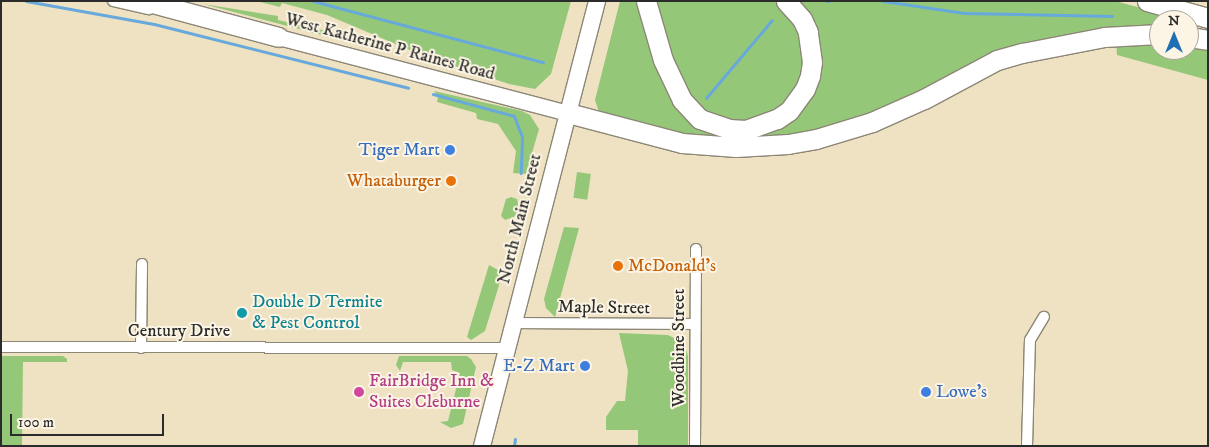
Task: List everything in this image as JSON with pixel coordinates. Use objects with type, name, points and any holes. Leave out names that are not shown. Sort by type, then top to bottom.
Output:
[{"type":"highway","points":[[145,1],[278,37]]},
{"type":"highway","points":[[646,1],[663,60],[682,100],[700,118],[729,129],[746,130],[777,119],[789,111],[805,89],[810,76],[812,62],[808,32],[802,19],[786,1]]},
{"type":"highway","points":[[1147,1],[1208,18]]},
{"type":"highway","points":[[568,113],[682,142],[736,147],[788,144],[816,139],[872,122],[997,60],[1022,52],[1104,37],[1149,35]]},
{"type":"main road","name":"North Main Street","points":[[482,446],[597,1]]},
{"type":"street","name":"West Katherine P Raines Road","points":[[114,1],[278,37],[568,113]]},
{"type":"street","name":"Woodbine Street","points":[[695,446],[696,250]]},
{"type":"street","points":[[142,264],[142,348]]},
{"type":"street","points":[[1027,446],[1030,340],[1044,317]]},
{"type":"street","name":"Maple Street","points":[[514,323],[695,324]]},
{"type":"street","name":"Century Drive","points":[[1,347],[507,348]]},
{"type":"green space","points":[[256,1],[571,1],[551,74],[535,89],[509,84],[424,56],[327,15],[282,3],[280,7]]},
{"type":"green space","points":[[620,1],[639,1],[672,97],[742,134],[811,88],[797,1],[1115,1],[1149,10],[1149,28],[1102,29],[1044,39],[847,123],[788,135],[736,138],[686,135],[599,112],[595,100]]},
{"type":"green space","points":[[650,1],[781,1],[798,22],[806,67],[793,96],[775,112],[752,121],[731,121],[710,115],[684,92]]},
{"type":"green space","points":[[203,4],[278,16],[278,20],[348,36],[383,51]]},
{"type":"green space","points":[[1116,39],[1149,39],[1149,60],[1199,60],[1199,43],[1208,44],[1208,80],[1117,55]]},
{"type":"green space","points":[[434,91],[522,111],[530,115],[539,129],[526,174],[513,173],[516,151],[498,124],[477,119],[476,113],[437,102],[438,96]]},
{"type":"green space","points":[[577,172],[591,174],[587,200],[573,198]]},
{"type":"green space","points":[[511,197],[517,199],[519,209],[514,217],[505,220],[501,216],[506,199]]},
{"type":"green space","points":[[564,227],[579,228],[555,317],[546,308],[544,299]]},
{"type":"green space","points":[[489,265],[498,270],[500,282],[485,331],[471,340],[467,337]]},
{"type":"green space","points":[[619,333],[668,335],[684,343],[688,356],[688,446],[638,446],[638,430],[606,430],[606,417],[617,401],[625,401],[628,371]]},
{"type":"green space","points":[[1,356],[63,356],[67,359],[67,362],[23,362],[22,446],[1,446]]},
{"type":"green space","points":[[399,356],[467,356],[471,359],[476,367],[463,424],[451,428],[440,422],[448,421],[460,373],[452,370],[451,362],[403,362],[400,371],[396,365]]},
{"type":"waterway","points":[[26,1],[154,24],[408,88]]},
{"type":"waterway","points":[[313,1],[543,62]]},
{"type":"waterway","points":[[883,1],[964,13],[1112,16]]},
{"type":"waterway","points":[[706,98],[772,20]]},
{"type":"waterway","points":[[433,94],[514,116],[522,137],[521,173]]},
{"type":"waterway","points":[[514,446],[515,439]]},
{"type":"place","name":"Tiger Mart","points":[[450,150]]},
{"type":"place","name":"Whataburger","points":[[451,181]]},
{"type":"place","name":"McDonald's","points":[[618,266]]},
{"type":"place","name":"Double D Termite & Pest Control","points":[[242,313]]},
{"type":"place","name":"E-Z Mart","points":[[585,366]]},
{"type":"place","name":"FairBridge Inn & Suites Cleburne","points":[[359,392]]},
{"type":"place","name":"Lowe's","points":[[926,392]]}]
